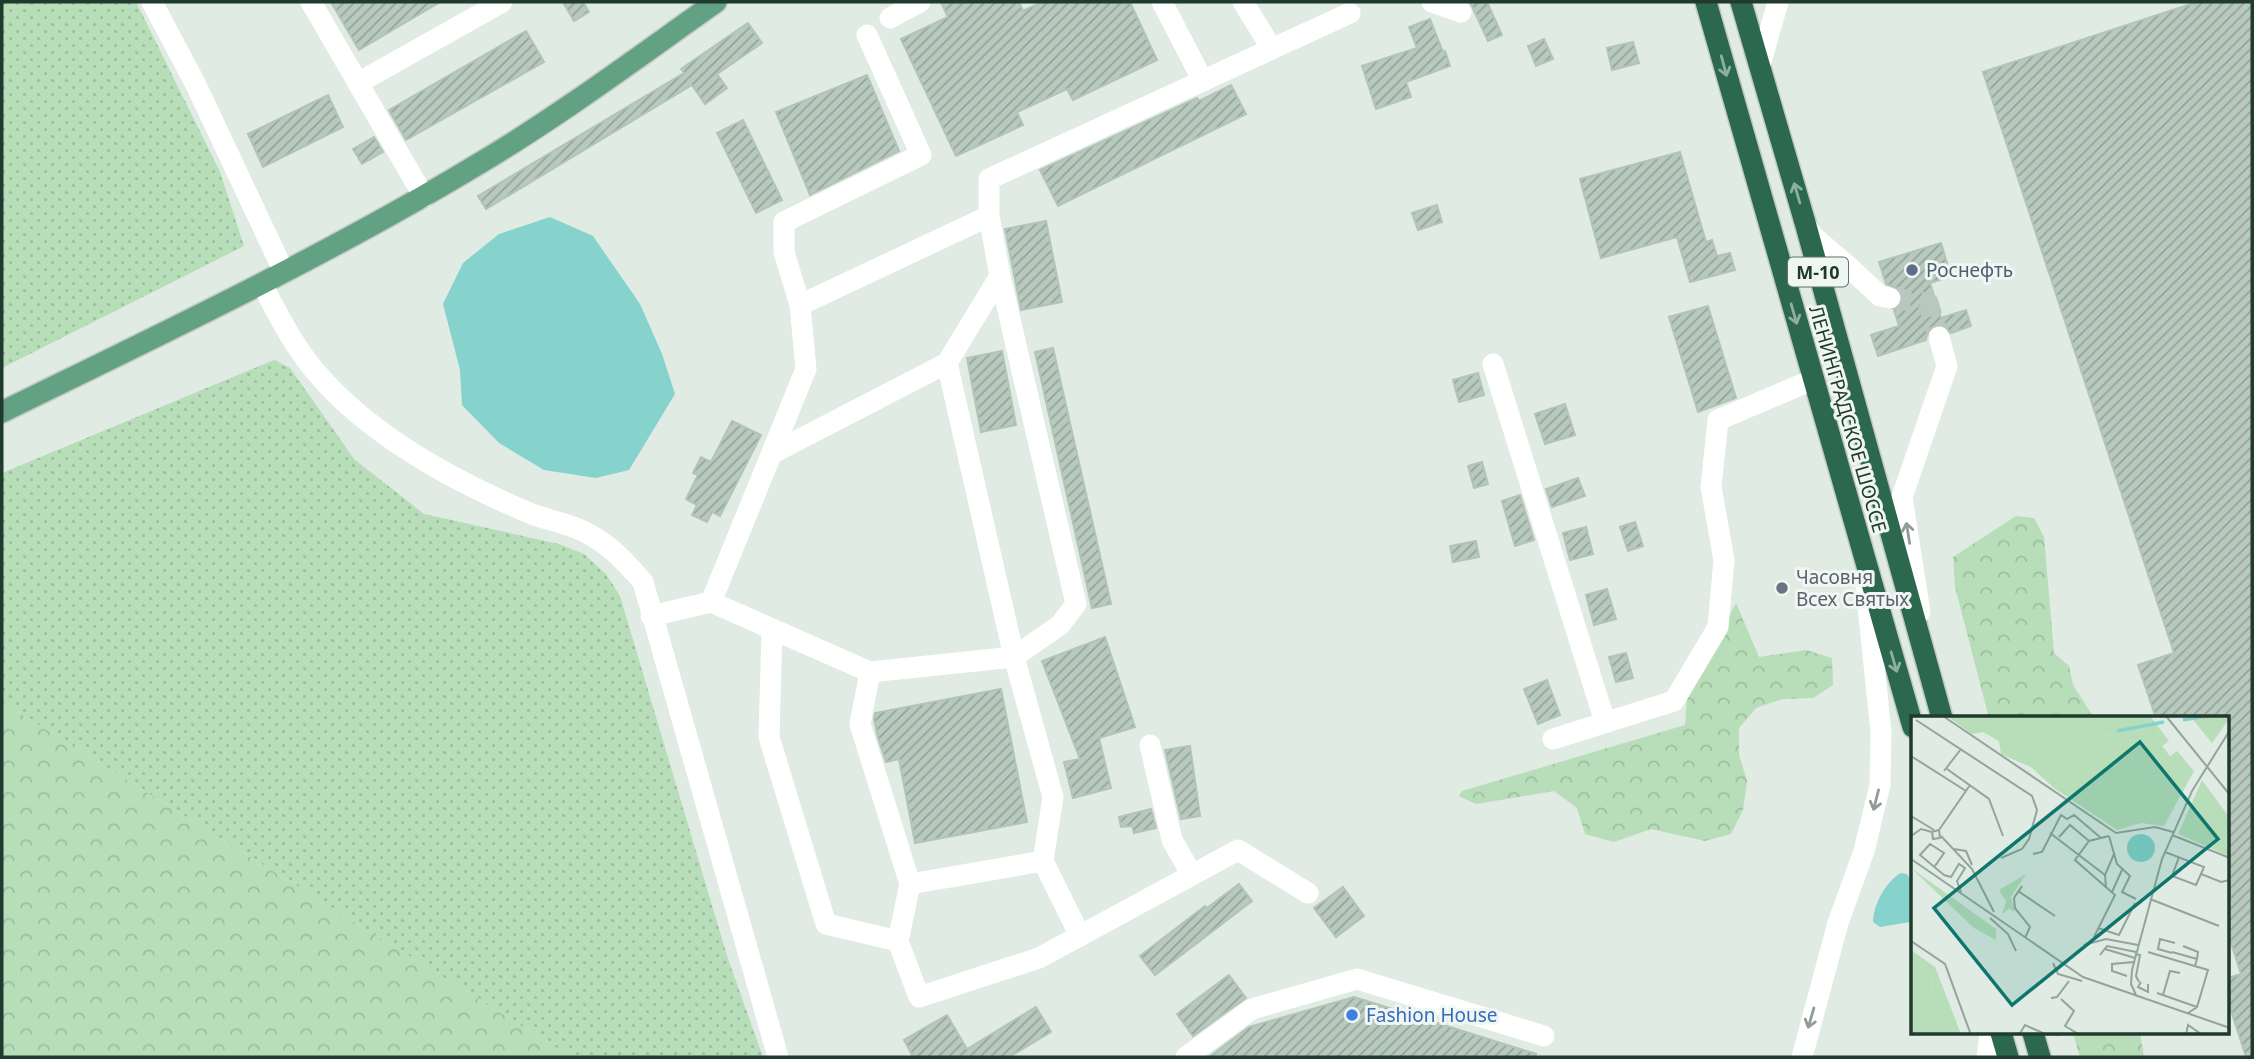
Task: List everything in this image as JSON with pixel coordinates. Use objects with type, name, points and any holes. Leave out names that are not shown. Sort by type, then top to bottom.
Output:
[{"type":"highway","name":"ЛЕНИНГРАДСКОЕ ШОССЕ","points":[[1706,2],[1911,720]]},
{"type":"highway","name":"ЛЕНИНГРАДСКОЕ ШОССЕ","points":[[1741,2],[1939,707]]},
{"type":"highway","points":[[2001,1034],[2008,1057]]},
{"type":"highway","points":[[2033,1034],[2040,1057]]},
{"type":"main road","points":[[2,412],[262,284],[424,197],[551,118],[716,2]]},
{"type":"street","points":[[152,2],[195,83],[284,272]]},
{"type":"street","points":[[311,2],[424,197]]},
{"type":"street","points":[[358,83],[502,2]]},
{"type":"street","points":[[890,18],[920,2]]},
{"type":"street","points":[[1162,2],[1203,81]]},
{"type":"street","points":[[1243,2],[1272,49]]},
{"type":"street","points":[[1432,2],[1461,12]]},
{"type":"street","points":[[1760,65],[1778,2]]},
{"type":"street","points":[[651,616],[711,603],[870,672],[1014,657],[1060,625],[1076,604],[1000,276],[989,216],[989,180],[1350,13]]},
{"type":"street","points":[[711,603],[806,369],[800,305],[784,252],[784,222],[921,156],[867,35]]},
{"type":"street","points":[[800,305],[989,216]]},
{"type":"street","points":[[1806,226],[1814,237],[1880,296],[1891,298]]},
{"type":"street","points":[[773,453],[947,363],[1000,276]]},
{"type":"street","points":[[262,284],[289,335],[320,377],[358,416],[405,450],[467,483],[528,512],[583,531],[617,552],[643,582],[778,1057]]},
{"type":"street","points":[[1938,337],[1947,366],[1902,497],[1939,707]]},
{"type":"street","points":[[947,363],[1014,657],[1053,797],[1043,861],[1080,936]]},
{"type":"street","points":[[1493,364],[1605,722]]},
{"type":"street","points":[[1553,739],[1674,701],[1718,626],[1724,560],[1710,487],[1718,420],[1812,380]]},
{"type":"street","points":[[1802,1057],[1838,923],[1864,852],[1880,785],[1881,732],[1862,549]]},
{"type":"street","points":[[772,629],[769,737],[826,924],[898,942]]},
{"type":"street","points":[[870,672],[860,724],[910,884],[898,942],[919,997],[1039,958],[1238,850],[1308,893]]},
{"type":"street","points":[[1150,745],[1172,841],[1192,875]]},
{"type":"street","points":[[910,884],[1043,861]]},
{"type":"street","points":[[1186,1057],[1252,1009],[1357,979],[1544,1036]]},
{"type":"street","points":[[1987,1057],[1990,1034]]},
{"type":"green space","points":[[2,2],[136,2],[220,172],[244,246],[2,368]]},
{"type":"green space","points":[[274,360],[290,368],[354,459],[424,514],[559,544],[584,554],[606,574],[620,596],[728,959],[763,1057],[571,1057],[2,702],[2,473]]},
{"type":"green space","points":[[2016,516],[2034,518],[2044,537],[2054,653],[2069,666],[2073,685],[2093,716],[1988,716],[1955,587],[1953,557]]},
{"type":"green space","points":[[1736,603],[1759,657],[1806,650],[1832,658],[1833,685],[1813,698],[1782,699],[1756,708],[1739,728],[1739,755],[1747,781],[1743,810],[1731,834],[1705,841],[1651,829],[1614,842],[1585,834],[1577,808],[1554,791],[1476,804],[1459,796],[1462,791],[1685,725],[1687,698]]},
{"type":"green space","points":[[2,702],[571,1057],[2,1057]]},
{"type":"green space","points":[[2073,1034],[2140,1034],[2144,1057],[2080,1057]]},
{"type":"water","points":[[550,217],[593,236],[640,304],[662,354],[675,394],[629,470],[596,478],[544,470],[499,443],[462,405],[460,370],[443,304],[463,263],[499,234]]},
{"type":"water","points":[[1901,873],[1907,874],[1911,881],[1911,921],[1880,927],[1873,922],[1878,901]]},
{"type":"building","points":[[331,2],[440,2],[359,50]]},
{"type":"building","points":[[563,2],[583,2],[589,12],[574,21]]},
{"type":"building","points":[[941,2],[1019,2],[1023,11],[1042,2],[1130,2],[1157,60],[1073,100],[1067,89],[1017,112],[1023,125],[956,156],[901,39],[948,17]]},
{"type":"building","points":[[1470,2],[1487,2],[1502,35],[1488,41]]},
{"type":"building","points":[[2197,2],[2252,2],[2252,1057],[2246,1057],[2230,1007],[2230,977],[2241,974],[2230,939],[2230,716],[2155,716],[2138,665],[2174,653],[1983,72]]},
{"type":"building","points":[[1430,19],[1450,66],[1406,82],[1411,97],[1376,109],[1362,66],[1417,48],[1409,27]]},
{"type":"building","points":[[748,23],[762,43],[717,74],[727,88],[705,104],[692,85],[486,209],[478,196],[684,73],[681,69]]},
{"type":"building","points":[[526,31],[544,62],[406,140],[389,110]]},
{"type":"building","points":[[1544,39],[1553,59],[1536,66],[1528,46]]},
{"type":"building","points":[[1633,42],[1639,63],[1612,70],[1607,48]]},
{"type":"building","points":[[867,75],[899,151],[810,195],[776,112]]},
{"type":"building","points":[[1231,85],[1246,114],[1058,206],[1040,170]]},
{"type":"building","points":[[328,95],[343,127],[263,167],[248,134]]},
{"type":"building","points":[[743,120],[782,200],[756,213],[717,133]]},
{"type":"building","points":[[374,137],[383,152],[362,164],[353,149]]},
{"type":"building","points":[[1680,152],[1706,242],[1712,240],[1717,256],[1730,253],[1735,270],[1690,282],[1677,237],[1601,258],[1580,179]]},
{"type":"building","points":[[1437,205],[1442,222],[1418,230],[1412,213]]},
{"type":"building","points":[[1046,221],[1062,302],[1021,310],[1005,229]]},
{"type":"building","points":[[1941,243],[1951,276],[1930,283],[1941,318],[1966,310],[1971,326],[1951,333],[1943,325],[1935,325],[1927,333],[1926,340],[1878,356],[1871,335],[1899,326],[1894,310],[1903,300],[1899,289],[1886,284],[1879,262]]},
{"type":"building","points":[[1708,306],[1736,398],[1698,412],[1669,317]]},
{"type":"building","points":[[1053,348],[1111,604],[1092,608],[1035,352]]},
{"type":"building","points":[[1002,351],[1016,425],[981,432],[967,358]]},
{"type":"building","points":[[1478,373],[1484,395],[1459,402],[1453,380]]},
{"type":"building","points":[[1565,404],[1575,435],[1545,444],[1535,414]]},
{"type":"building","points":[[732,421],[761,435],[720,516],[712,512],[707,522],[692,515],[697,505],[686,499],[698,475],[693,473],[701,457],[711,462]]},
{"type":"building","points":[[1482,462],[1488,484],[1474,488],[1468,466]]},
{"type":"building","points":[[1578,478],[1585,496],[1552,507],[1546,489]]},
{"type":"building","points":[[1520,495],[1534,540],[1515,546],[1502,501]]},
{"type":"building","points":[[1635,522],[1643,546],[1628,551],[1620,527]]},
{"type":"building","points":[[1586,527],[1593,554],[1570,560],[1563,533]]},
{"type":"building","points":[[1476,541],[1479,557],[1453,562],[1450,546]]},
{"type":"building","points":[[1607,589],[1616,619],[1594,625],[1586,595]]},
{"type":"building","points":[[1105,637],[1135,727],[1099,738],[1111,788],[1073,798],[1064,762],[1080,759],[1042,661]]},
{"type":"building","points":[[1626,653],[1633,678],[1616,682],[1609,657]]},
{"type":"building","points":[[1547,680],[1560,715],[1538,724],[1524,689]]},
{"type":"building","points":[[1001,689],[1027,822],[915,843],[899,759],[886,762],[878,738],[875,713]]},
{"type":"building","points":[[1190,746],[1200,816],[1181,819],[1165,750]]},
{"type":"building","points":[[1151,809],[1156,828],[1134,833],[1132,826],[1121,827],[1119,817]]},
{"type":"building","points":[[1239,884],[1252,901],[1155,975],[1140,956],[1205,906],[1207,908]]},
{"type":"building","points":[[1343,887],[1364,916],[1336,937],[1314,908]]},
{"type":"building","points":[[1229,975],[1246,998],[1193,1036],[1177,1014]]},
{"type":"building","name":"Fashion House","points":[[1354,997],[1536,1054],[1535,1057],[1209,1057],[1249,1027]]},
{"type":"building","points":[[1036,1007],[1051,1032],[1009,1057],[913,1057],[904,1040],[947,1015],[967,1049]]},
{"type":"tunnel","points":[[1890,298],[1928,303],[1939,337]]},
{"type":"place","name":"Роснефть","points":[[1912,270]]},
{"type":"place","name":"Часовня Всех Святых","points":[[1782,588]]},
{"type":"place","name":"Fashion House","points":[[1352,1015]]}]
